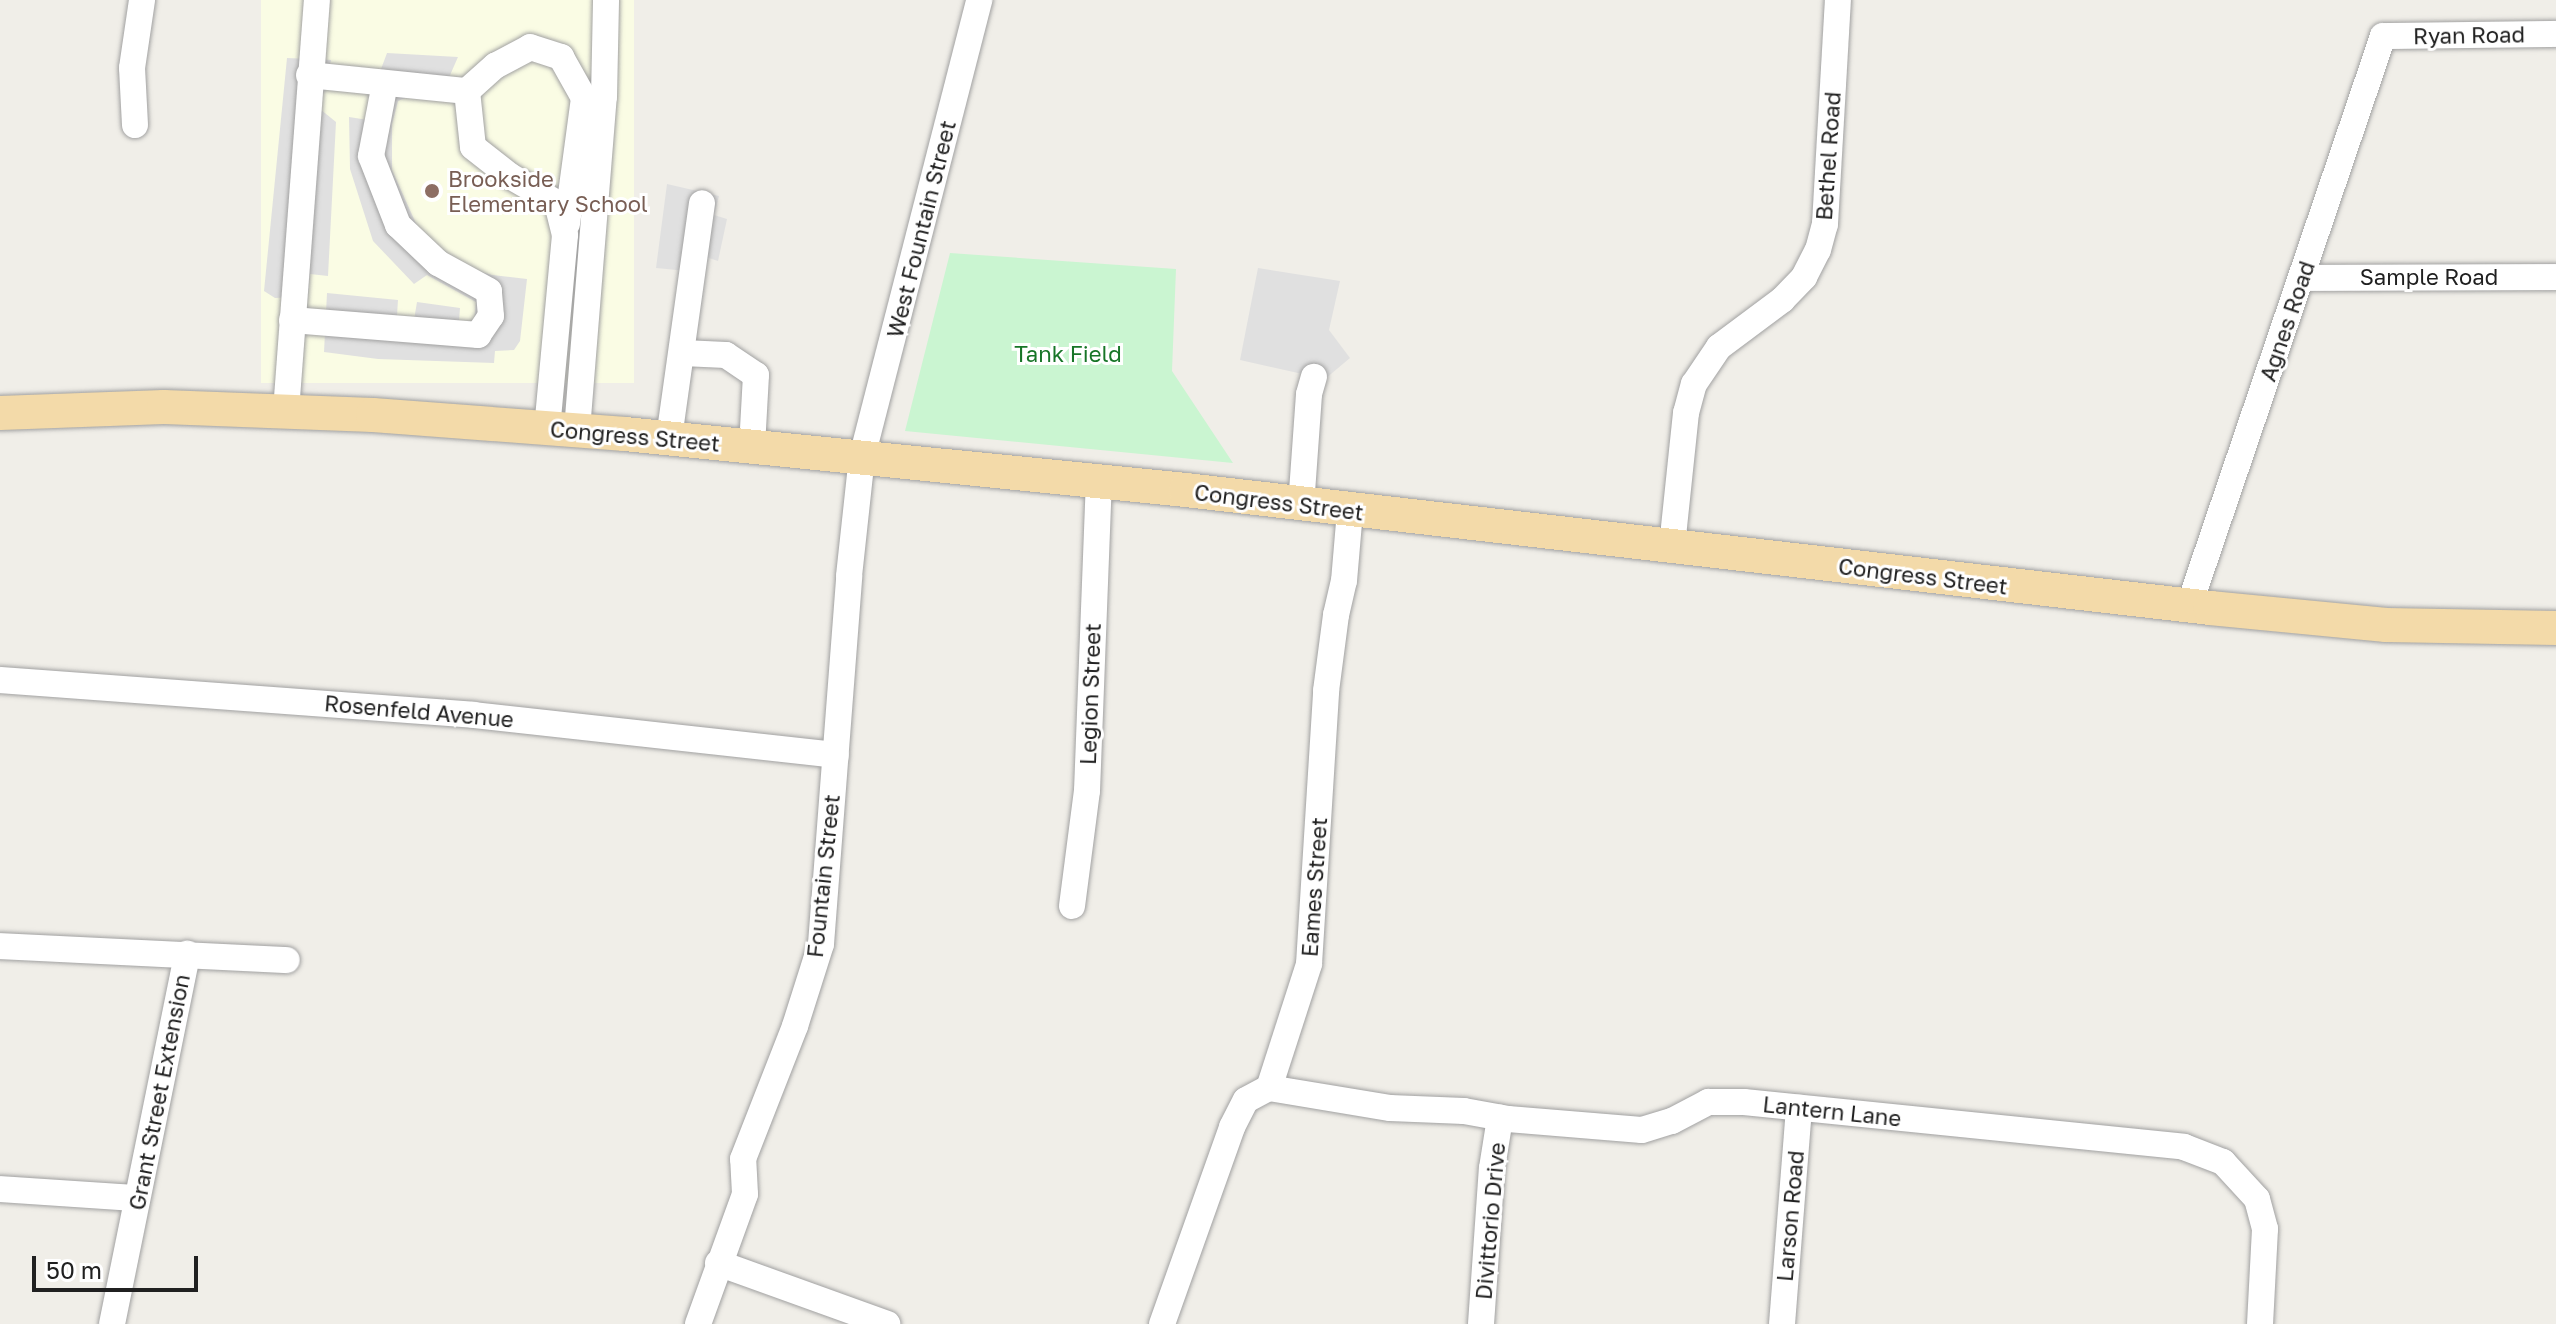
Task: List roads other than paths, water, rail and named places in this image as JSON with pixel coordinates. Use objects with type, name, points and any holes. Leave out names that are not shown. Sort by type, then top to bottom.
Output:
[{"type":"main road","name":"Congress Street","points":[[0,413],[164,407],[286,411],[669,438],[1099,482],[2189,606],[2386,625],[2556,628]]},
{"type":"street","points":[[135,125],[132,68],[142,0]]},
{"type":"street","points":[[286,411],[317,0]]},
{"type":"street","points":[[562,429],[604,97],[606,0]]},
{"type":"street","name":"West Fountain Street","points":[[862,457],[979,0]]},
{"type":"street","name":"Bethel Road","points":[[1672,546],[1686,413],[1694,384],[1719,347],[1782,300],[1804,277],[1818,250],[1825,224],[1838,0]]},
{"type":"street","name":"Ryan Road","points":[[2383,36],[2556,34]]},
{"type":"street","name":"Agnes Road","points":[[2189,606],[2383,36]]},
{"type":"street","points":[[309,75],[467,91],[495,66],[530,47],[561,57],[584,98],[565,235],[562,429]]},
{"type":"street","points":[[292,320],[478,335],[491,316],[489,291],[438,263],[398,225],[371,156],[385,83]]},
{"type":"street","points":[[467,91],[473,147],[510,176],[557,203],[565,235]]},
{"type":"street","points":[[669,438],[702,203]]},
{"type":"street","name":"Sample Road","points":[[2302,278],[2556,277]]},
{"type":"street","points":[[683,353],[726,355],[756,375],[752,446]]},
{"type":"street","points":[[1301,506],[1309,394],[1314,377]]},
{"type":"street","name":"Fountain Street","points":[[698,1324],[745,1194],[743,1159],[795,1026],[821,944],[849,576],[862,457]]},
{"type":"street","name":"Legion Street","points":[[1072,906],[1087,791],[1099,482]]},
{"type":"street","name":"Eames Street","points":[[1269,1088],[1309,964],[1326,691],[1336,615],[1344,581],[1350,511]]},
{"type":"street","name":"Rosenfeld Avenue","points":[[0,680],[474,715],[836,755]]},
{"type":"street","points":[[0,946],[287,960]]},
{"type":"street","name":"Grant Street Extension","points":[[112,1324],[187,954]]},
{"type":"street","points":[[1162,1324],[1232,1127],[1246,1100],[1269,1088]]},
{"type":"street","name":"Lantern Lane","points":[[1269,1088],[1390,1108],[1464,1111],[1500,1118],[1642,1130],[1672,1121],[1708,1102],[1799,1108],[2184,1147],[2207,1154],[2235,1171],[2257,1199],[2263,1213],[2266,1244],[2260,1324]]},
{"type":"street","name":"Larson Road","points":[[1782,1324],[1799,1108]]},
{"type":"street","name":"Divittorio Drive","points":[[1481,1324],[1492,1168],[1500,1118]]},
{"type":"street","points":[[0,1189],[137,1198]]},
{"type":"street","points":[[718,1263],[887,1324]]},
{"type":"place","name":"Brookside Elementary School","points":[[432,191]]},
{"type":"park label","name":"Tank Field","points":[[1068,354]]}]
